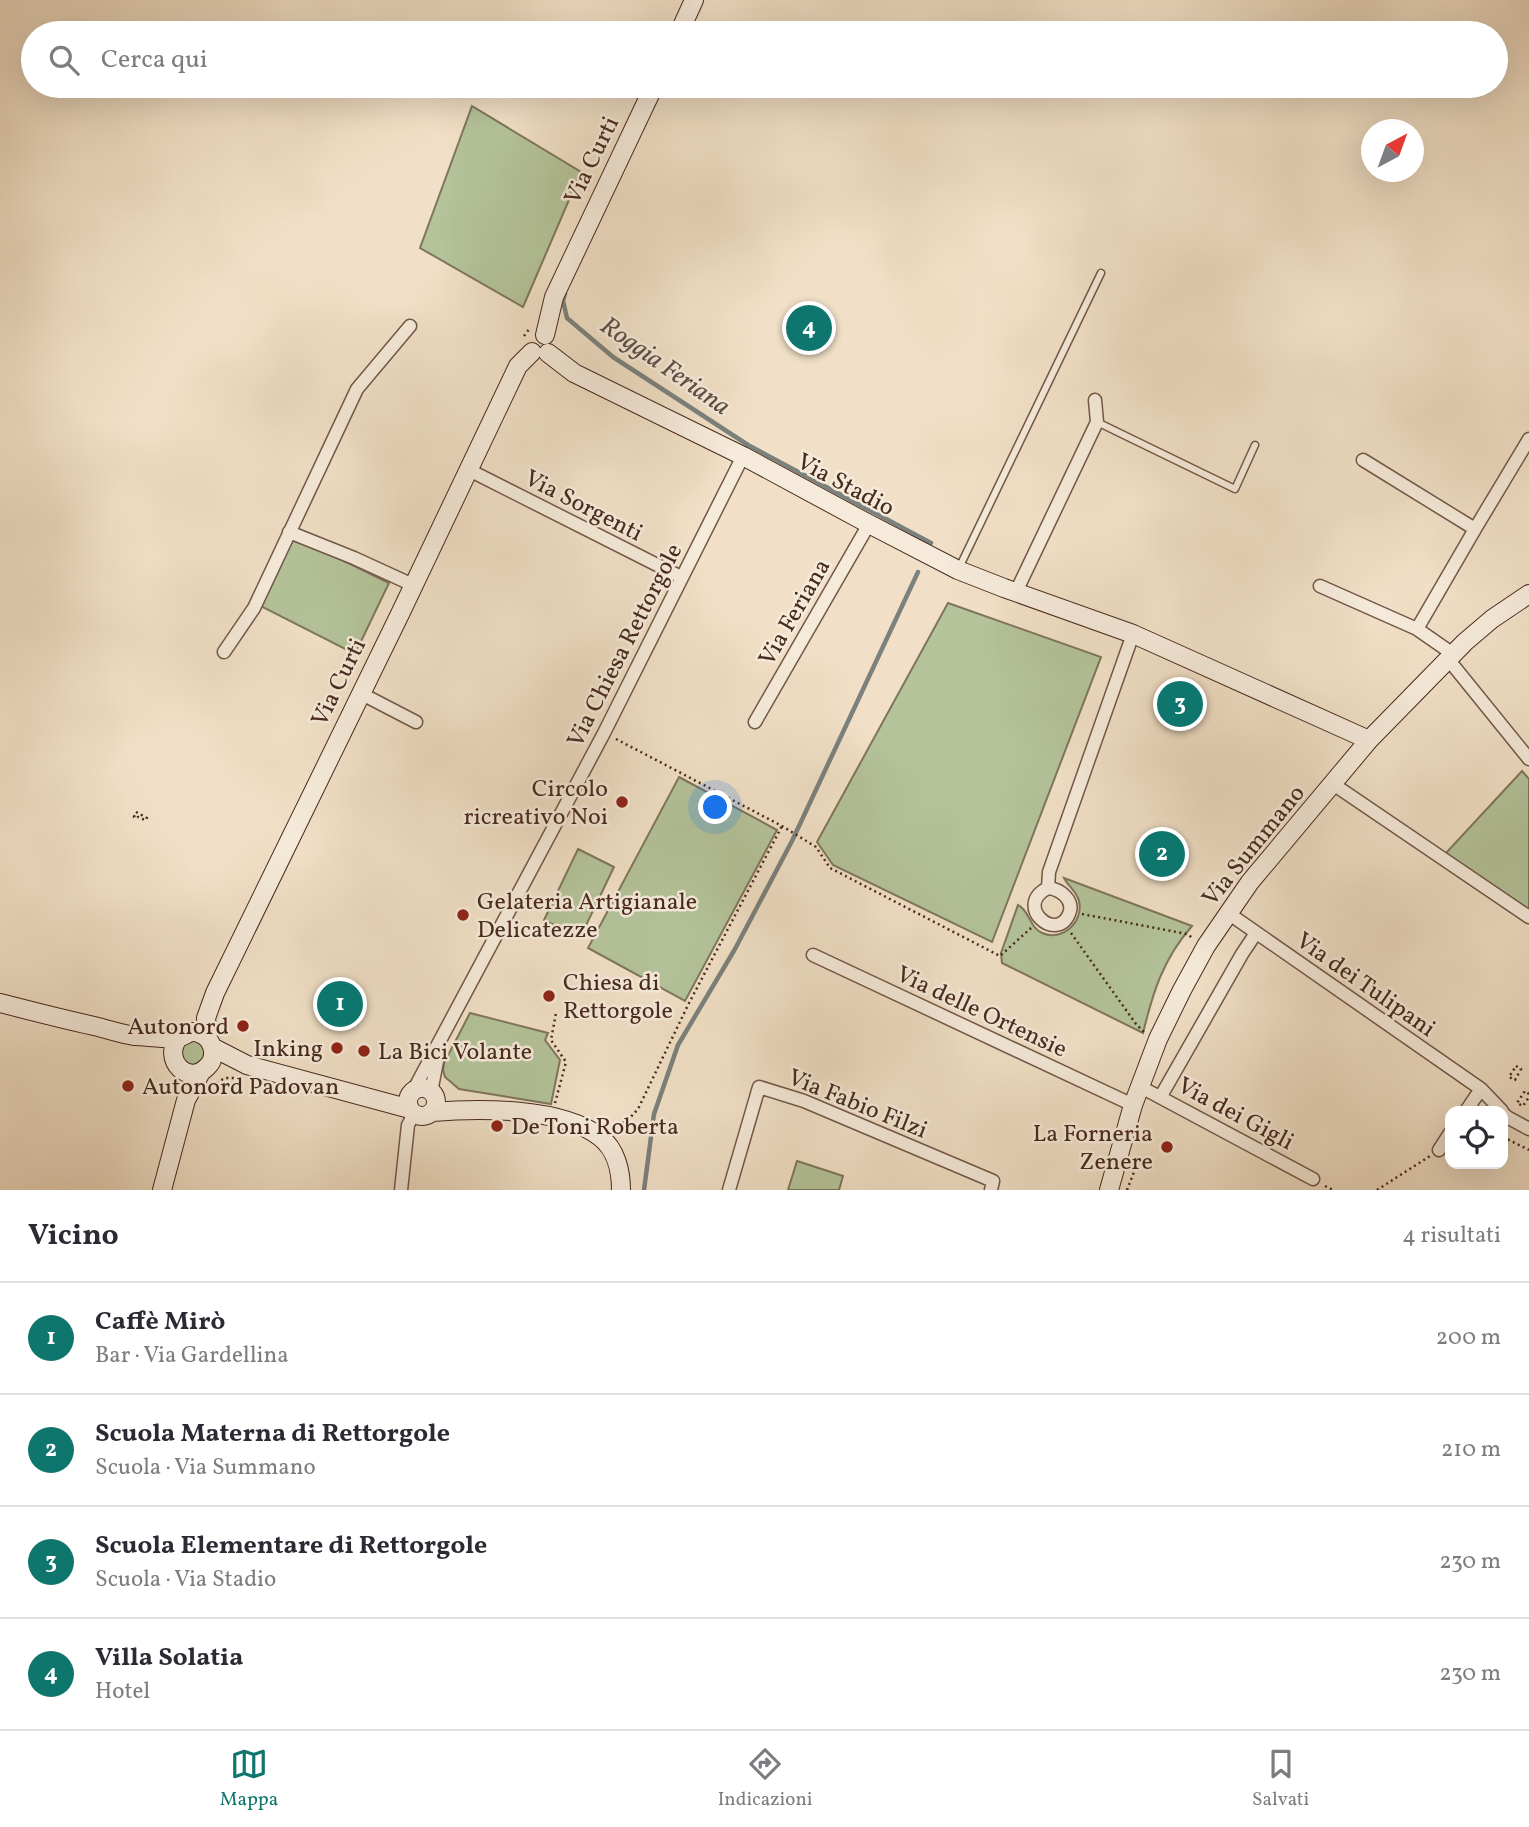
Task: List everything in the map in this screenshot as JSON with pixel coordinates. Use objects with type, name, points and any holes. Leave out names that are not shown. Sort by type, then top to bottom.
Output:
[{"type":"street","points":[[684,21],[694,0]]},
{"type":"street","name":"Via Curti","points":[[210,1043],[206,1018],[215,993],[518,366],[542,347],[554,297],[648,98]]},
{"type":"street","points":[[224,652],[254,608],[357,389],[410,326]]},
{"type":"street","name":"Via Stadio","points":[[542,347],[574,373],[743,456],[958,570],[1133,634],[1369,740]]},
{"type":"street","points":[[1016,592],[1097,422],[1095,400]]},
{"type":"street","points":[[1417,629],[1529,439]]},
{"type":"street","name":"Via Chiesa Rettorgole","points":[[420,1102],[441,1037],[604,733],[743,456]]},
{"type":"street","points":[[1363,460],[1475,529]]},
{"type":"street","name":"Via Sorgenti","points":[[468,470],[681,577]]},
{"type":"street","name":"Via Feriana","points":[[755,722],[869,524]]},
{"type":"street","points":[[289,532],[414,585]]},
{"type":"street","points":[[1320,586],[1417,629],[1451,657],[1529,759]]},
{"type":"street","name":"Via Summano","points":[[1109,1190],[1139,1086],[1158,1039],[1206,946],[1228,913],[1250,882],[1369,740],[1492,619],[1529,594]]},
{"type":"street","points":[[1048,888],[1049,873],[1133,634]]},
{"type":"street","points":[[360,693],[416,722]]},
{"type":"street","points":[[1333,784],[1529,917]]},
{"type":"street","name":"Via dei Tulipani","points":[[1228,913],[1482,1089],[1497,1106]]},
{"type":"street","points":[[1161,1096],[1256,933]]},
{"type":"street","name":"Via delle Ortensie","points":[[813,955],[1133,1105]]},
{"type":"street","points":[[0,1003],[133,1035],[178,1038]]},
{"type":"street","points":[[186,1100],[172,1050],[178,1038],[183,1035],[199,1033],[246,1071]]},
{"type":"street","points":[[133,1035],[188,1073],[205,1076],[246,1071],[371,1098],[507,1111],[580,1124],[604,1140],[617,1159],[621,1190]]},
{"type":"street","name":"Via Chiesa Rettorgole","points":[[420,1102],[441,1037]]},
{"type":"street","points":[[162,1190],[186,1100],[205,1076],[211,1062],[214,1052],[210,1043]]},
{"type":"street","name":"Via dei Gigli","points":[[1139,1086],[1313,1179]]},
{"type":"street","name":"Via Fabio Filzi","points":[[729,1190],[760,1087],[804,1101],[993,1181],[990,1190]]},
{"type":"street","points":[[1470,1106],[1482,1089]]},
{"type":"street","points":[[401,1190],[408,1125],[420,1102]]},
{"type":"street","name":"Via dei Tulipani","points":[[1508,1118],[1529,1129]]},
{"type":"street","points":[[1439,1150],[1445,1141]]},
{"type":"lane","points":[[958,570],[1101,274]]},
{"type":"lane","points":[[1097,422],[1235,489],[1255,445]]},
{"type":"path","points":[[604,733],[782,826],[816,847],[830,868],[1000,956],[1018,941]]},
{"type":"path","points":[[604,1140],[634,1115],[639,1107],[688,1006],[782,826]]},
{"type":"path","points":[[1078,913],[1187,934],[1206,946]]},
{"type":"path","points":[[1066,928],[1136,1024],[1146,1034],[1158,1039]]},
{"type":"path","points":[[552,1117],[566,1062],[551,1040],[556,1013]]},
{"type":"path","points":[[205,1076],[225,1078],[246,1071]]},
{"type":"path","points":[[1508,1140],[1529,1150]]},
{"type":"path","points":[[1377,1190],[1439,1150]]},
{"type":"green space","points":[[472,106],[581,172],[523,307],[420,248]]},
{"type":"green space","points":[[291,535],[389,583],[355,654],[253,602]]},
{"type":"green space","points":[[948,603],[1101,657],[992,942],[833,865],[817,842]]},
{"type":"green space","points":[[1522,771],[1529,779],[1529,911],[1445,854]]},
{"type":"green space","points":[[679,777],[777,830],[685,1001],[588,948]]},
{"type":"green space","points":[[578,849],[614,867],[580,938],[544,920]]},
{"type":"green space","points":[[1064,878],[1192,926],[1160,976],[1143,1033],[1002,963],[1001,953],[1018,905],[1025,911],[1034,927],[1042,933],[1057,935],[1075,923],[1080,909],[1079,901]]},
{"type":"green space","points":[[470,1013],[548,1033],[545,1040],[560,1060],[551,1104],[459,1089],[445,1077],[444,1063]]},
{"type":"green space","points":[[185,1039],[205,1042],[205,1064],[185,1067],[178,1046]]},
{"type":"green space","points":[[797,1161],[843,1176],[839,1190],[788,1190]]},
{"type":"waterway","name":"Roggia Feriana","points":[[565,293],[563,301],[567,318],[613,357],[748,445],[931,543]]},
{"type":"waterway","name":"Roggia Feriana","points":[[644,1190],[654,1114],[678,1045],[735,949],[792,841],[918,572]]},
{"type":"place","name":"Villa Solatia","points":[[809,328]]},
{"type":"place","name":"Scuola Elementare di Rettorgole","points":[[1180,704]]},
{"type":"place","name":"Circolo ricreativo Noi","points":[[622,802]]},
{"type":"place","name":"Scuola Materna di Rettorgole","points":[[1162,854]]},
{"type":"place","name":"Gelateria Artigianale Delicatezze","points":[[463,915]]},
{"type":"place","name":"Chiesa di Rettorgole","points":[[549,996]]},
{"type":"place","name":"Caffè Mirò","points":[[340,1004]]},
{"type":"place","name":"Autonord","points":[[243,1026]]},
{"type":"place","name":"Inking","points":[[337,1048]]},
{"type":"place","name":"La Bici Volante","points":[[364,1051]]},
{"type":"place","name":"Autonord Padovan","points":[[128,1086]]},
{"type":"place","name":"De Toni Roberta","points":[[497,1126]]},
{"type":"place","name":"La Forneria Zenere","points":[[1167,1147]]}]
